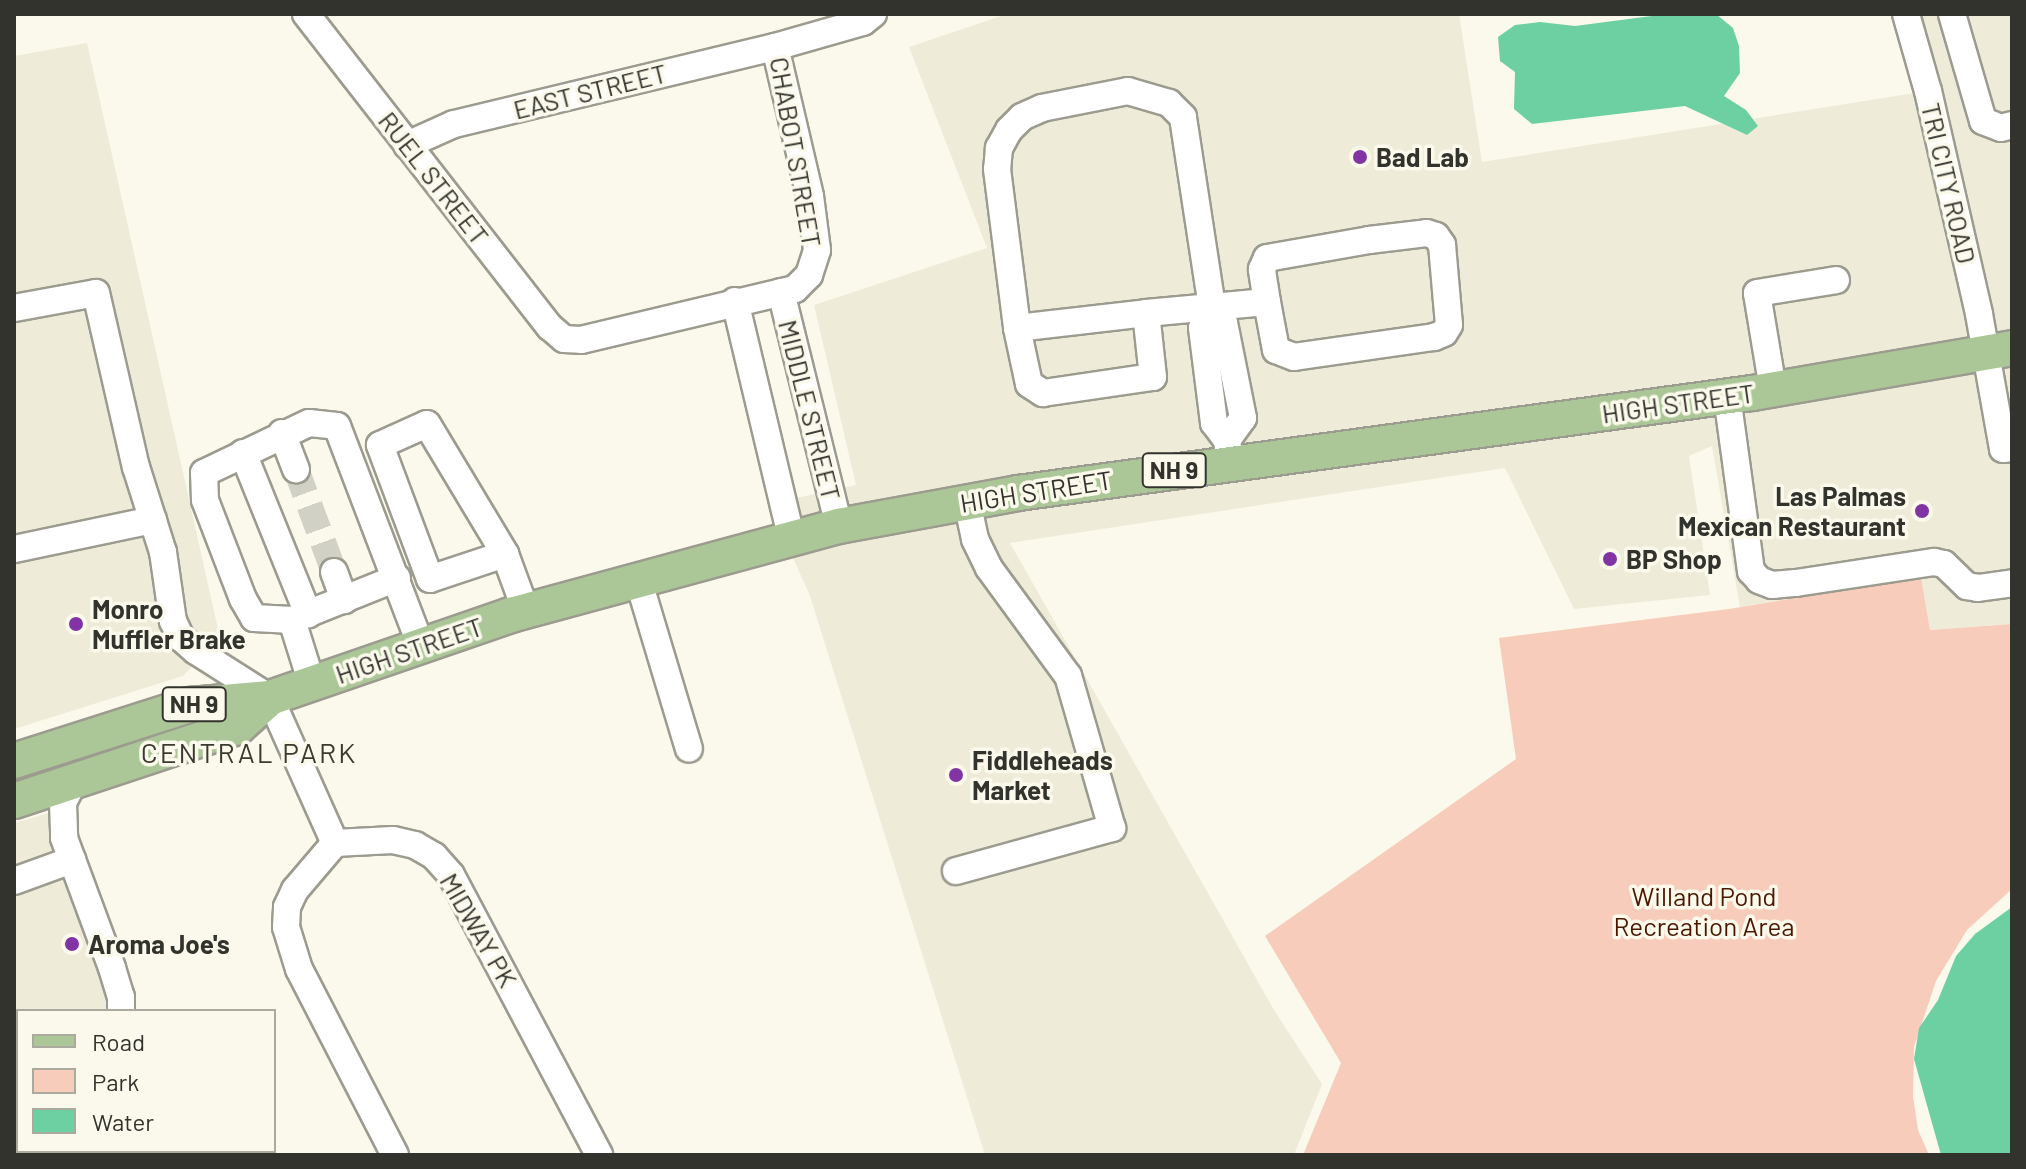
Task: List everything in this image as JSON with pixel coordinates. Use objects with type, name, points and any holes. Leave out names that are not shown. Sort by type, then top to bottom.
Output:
[{"type":"main road","name":"HIGH STREET","points":[[14,761],[190,705],[270,698],[526,611],[791,536],[839,526],[1228,451],[1727,396],[1999,351]]},
{"type":"main road","name":"HIGH STREET","points":[[14,801],[238,727],[270,698]]},
{"type":"street","name":"RUEL STREET","points":[[306,14],[550,327],[564,339]]},
{"type":"street","name":"CHABOT STREET","points":[[781,292],[795,289],[809,275],[817,250],[810,196],[775,47],[863,22],[873,14]]},
{"type":"street","name":"TRI CITY ROAD","points":[[1906,14],[1999,351],[2003,449],[2012,448]]},
{"type":"street","points":[[1952,14],[1983,121],[2001,128],[2012,125]]},
{"type":"street","name":"EAST STREET","points":[[407,145],[454,124],[775,47]]},
{"type":"street","points":[[1146,313],[1153,377],[1043,393],[1029,384],[1017,328],[997,169],[999,148],[1009,130],[1032,113],[1128,91],[1169,103],[1183,117],[1212,307],[1202,328],[1214,423],[1228,451]]},
{"type":"street","points":[[1427,233],[1436,236],[1442,245],[1449,325],[1444,333],[1434,337],[1294,357],[1276,350],[1267,302],[1262,269],[1267,258],[1427,233]]},
{"type":"street","points":[[1773,389],[1757,293],[1836,280]]},
{"type":"street","name":"MIDDLE STREET","points":[[564,339],[581,340],[781,292],[839,526]]},
{"type":"street","points":[[14,308],[96,293],[136,467],[163,552],[173,621],[181,638],[270,698],[335,843],[295,890],[287,907],[286,927],[299,969],[395,1155]]},
{"type":"street","name":"MIDDLE STREET","points":[[735,301],[791,536]]},
{"type":"street","points":[[1017,328],[1267,302]]},
{"type":"street","points":[[1727,396],[1751,571],[1759,580],[1772,585],[1796,583],[1934,562],[1944,564],[1967,586],[2012,583]]},
{"type":"street","points":[[397,578],[300,617],[254,618],[205,500],[204,473],[282,433],[309,423],[337,426],[397,578],[421,646]]},
{"type":"street","points":[[505,554],[430,579],[380,445],[427,424],[505,554],[526,611]]},
{"type":"street","points":[[282,433],[296,469]]},
{"type":"street","points":[[243,453],[300,617],[312,684]]},
{"type":"street","points":[[956,871],[1112,828],[1068,676],[989,568],[975,539],[967,501]]},
{"type":"street","points":[[14,549],[153,520]]},
{"type":"street","points":[[334,572],[344,600]]},
{"type":"street","points":[[638,579],[689,749]]},
{"type":"street","points":[[74,781],[63,803],[62,823],[72,860],[112,968],[121,997],[121,1009]]},
{"type":"street","name":"MIDWAY PK","points":[[335,843],[393,840],[415,845],[434,856],[451,875],[599,1155]]},
{"type":"street","points":[[14,881],[72,860]]},
{"type":"shaded area","points":[[1007,14],[1459,14],[1482,162],[1927,91],[1906,14],[2012,14],[2012,624],[1930,630],[1921,577],[1740,607],[1712,446],[1689,456],[1710,595],[1574,609],[1505,468],[1010,543],[1274,1010],[1322,1084],[1294,1155],[985,1155],[810,596],[769,504],[856,485],[814,305],[987,248],[909,47]]},
{"type":"shaded area","points":[[87,43],[220,638],[183,676],[14,729],[14,56]]},
{"type":"shaded area","points":[[73,806],[70,833],[132,1009],[16,1009],[16,1153],[206,1155],[14,1155],[14,823]]},
{"type":"green space","name":"Willand Pond Recreation Area","points":[[1921,577],[1930,630],[2012,624],[2012,889],[1967,930],[1936,981],[1914,1047],[1913,1096],[1918,1130],[1929,1155],[1303,1155],[1341,1063],[1265,936],[1516,759],[1499,638],[1729,609]]},
{"type":"water","points":[[1667,14],[1716,14],[1733,28],[1739,46],[1740,73],[1724,96],[1746,110],[1758,126],[1747,135],[1685,106],[1532,124],[1514,109],[1515,72],[1500,61],[1498,37],[1515,25],[1540,22],[1575,26]]},
{"type":"water","points":[[2012,907],[2012,1155],[1941,1155],[1914,1059],[1919,1028],[1938,1000],[1956,956],[1975,934]]},
{"type":"tunnel","points":[[296,469],[334,572]]},
{"type":"place","name":"Bad Lab","points":[[1360,157]]},
{"type":"place","name":"Las Palmas Mexican Restaurant","points":[[1922,511]]},
{"type":"place","name":"BP Shop","points":[[1610,559]]},
{"type":"place","name":"Monro Muffler Brake","points":[[76,624]]},
{"type":"place","name":"Fiddleheads Market","points":[[956,775]]},
{"type":"place","name":"Aroma Joe's","points":[[72,944]]},
{"type":"district","name":"CENTRAL PARK","points":[[249,752]]}]
